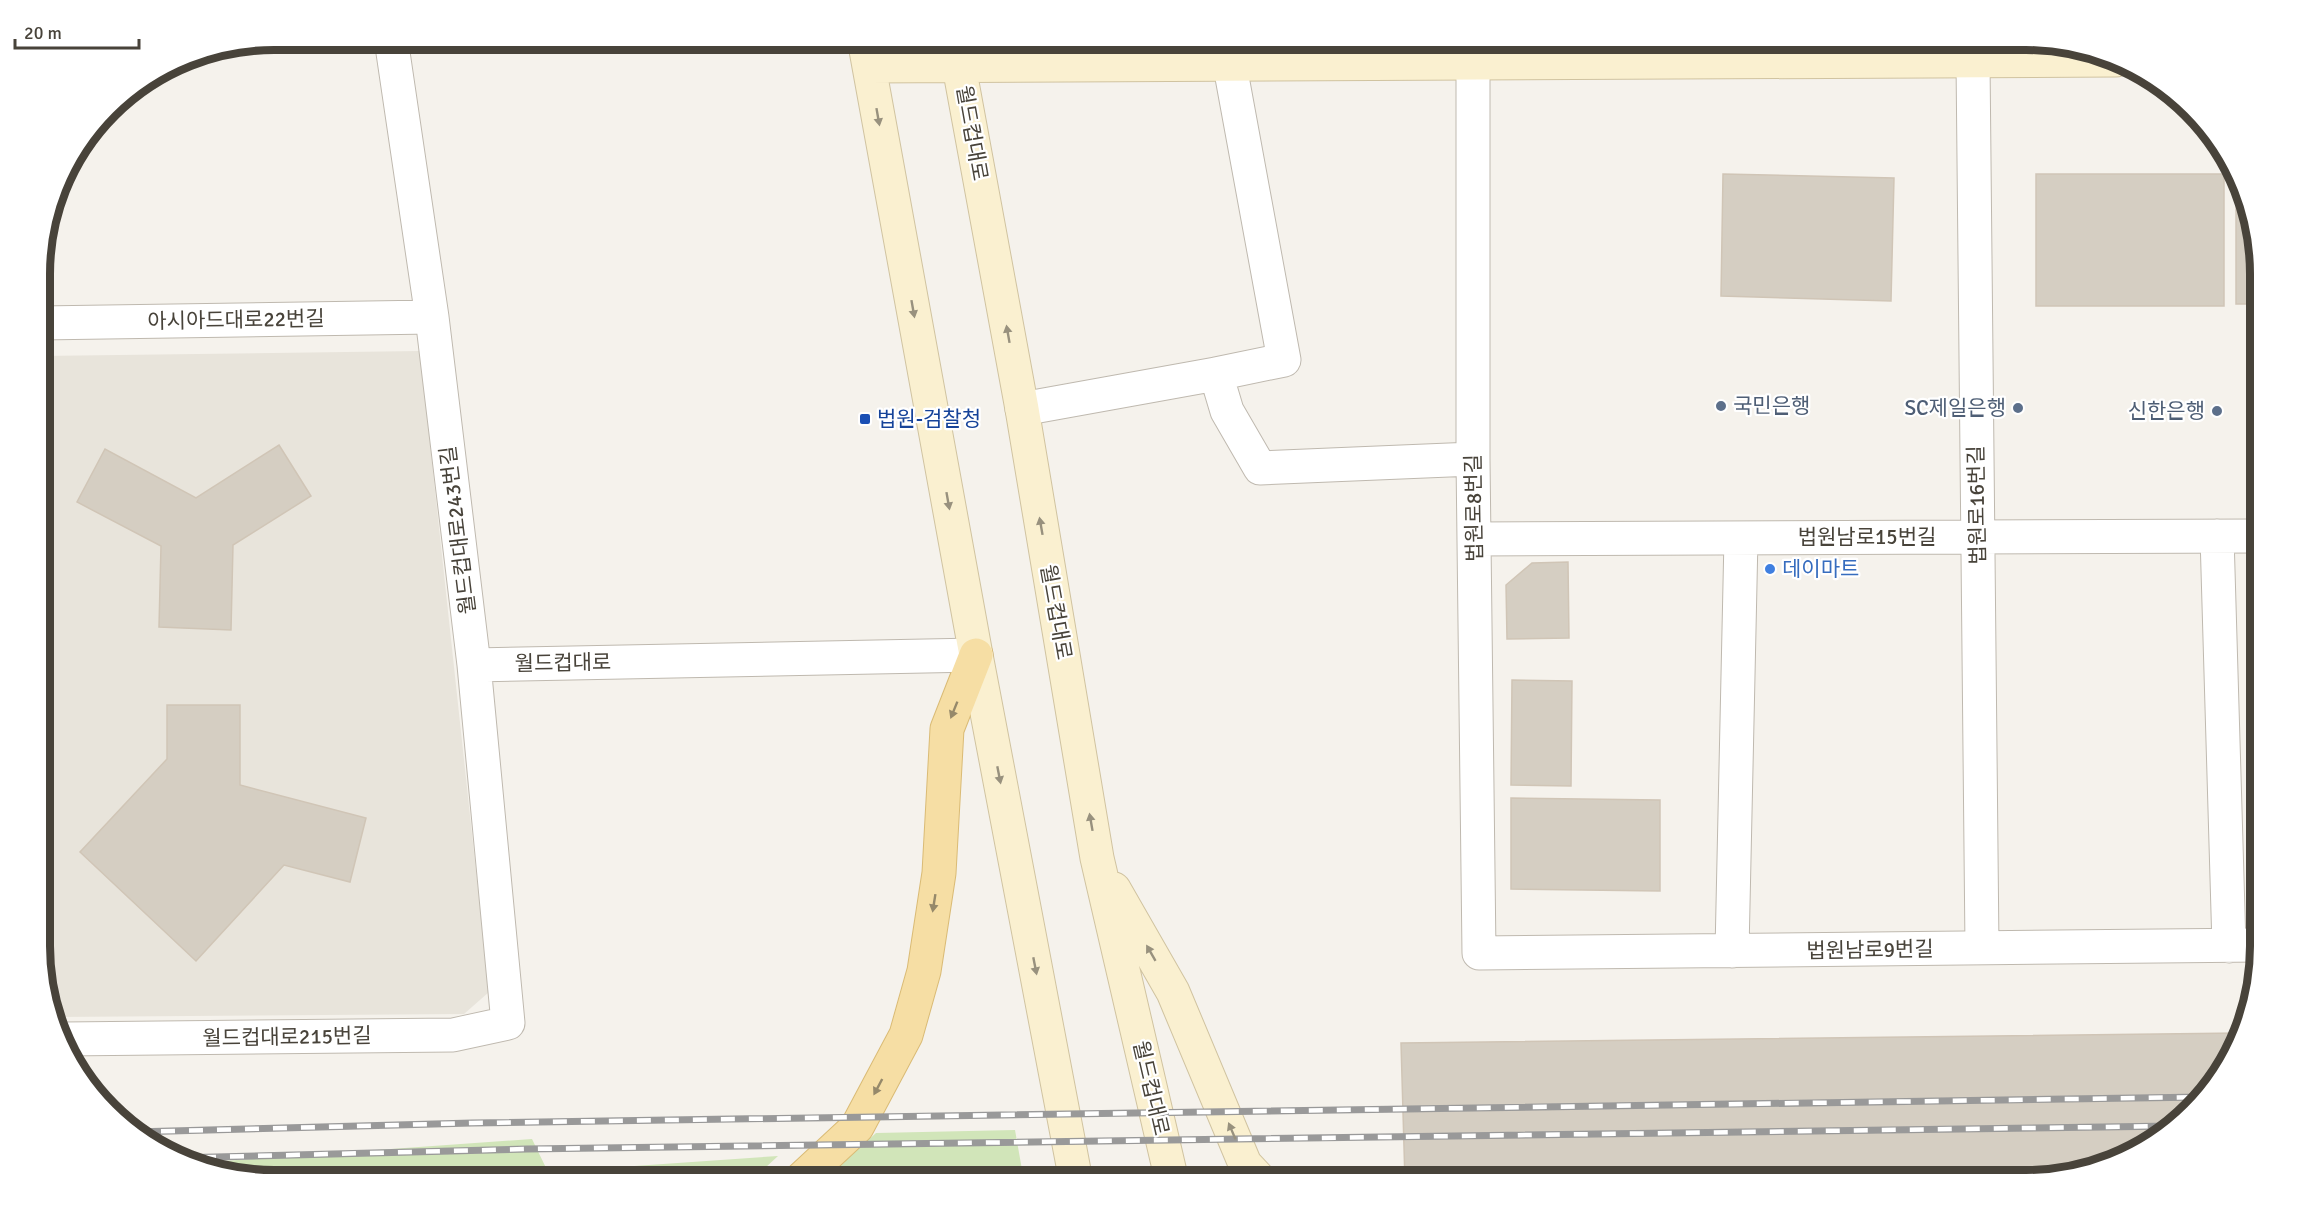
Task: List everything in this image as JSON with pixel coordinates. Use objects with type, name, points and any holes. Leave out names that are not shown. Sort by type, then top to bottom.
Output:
[{"type":"main road","points":[[1074,1170],[976,655],[866,53],[1228,51],[1473,63],[1913,50],[2090,59]]},
{"type":"main road","name":"월드컵대로","points":[[957,52],[1022,409],[1097,858],[1169,1170]]},
{"type":"main road","points":[[811,1170],[857,1127],[906,1035],[924,971],[939,873],[947,729],[976,655]]},
{"type":"main road","points":[[1097,858],[1173,992],[1245,1164],[1251,1170]]},
{"type":"street","name":"월드컵대로243번길","points":[[393,50],[432,317],[474,665],[508,1023]]},
{"type":"street","points":[[1022,409],[1284,360],[1228,51]]},
{"type":"street","name":"법원로16번길","points":[[1964,54],[1977,537],[1982,948]]},
{"type":"street","name":"법원로8번길","points":[[1473,63],[1473,459],[1479,953]]},
{"type":"street","name":"아시아드대로22번길","points":[[50,323],[432,317]]},
{"type":"street","points":[[1216,374],[1227,411],[1260,468],[1473,459]]},
{"type":"street","points":[[2217,536],[2245,946]]},
{"type":"street","name":"법원남로15번길","points":[[1475,539],[2250,536]]},
{"type":"street","points":[[1732,951],[1741,538]]},
{"type":"street","name":"월드컵대로","points":[[474,665],[976,655]]},
{"type":"street","name":"법원남로9번길","points":[[1479,953],[2245,946]]},
{"type":"street","name":"월드컵대로215번길","points":[[70,1039],[453,1035],[508,1023]]},
{"type":"shaded area","points":[[420,351],[489,992],[464,1014],[61,1017],[51,976],[50,961],[50,356]]},
{"type":"green space","points":[[1015,1130],[1022,1170],[835,1170],[876,1133]]},
{"type":"green space","points":[[532,1139],[547,1170],[259,1170],[212,1162]]},
{"type":"green space","points":[[778,1156],[763,1170],[577,1170]]},
{"type":"building","points":[[1723,174],[1894,178],[1891,301],[1721,296]]},
{"type":"building","points":[[2036,174],[2224,174],[2224,306],[2036,306]]},
{"type":"building","points":[[2236,197],[2248,244],[2250,304],[2236,304]]},
{"type":"building","points":[[279,445],[311,496],[233,545],[231,630],[159,627],[161,546],[77,502],[105,449],[196,498]]},
{"type":"building","points":[[1568,562],[1569,638],[1507,639],[1506,585],[1532,563]]},
{"type":"building","points":[[1512,680],[1572,681],[1571,786],[1511,785]]},
{"type":"building","points":[[167,705],[240,705],[240,785],[366,818],[350,882],[284,865],[196,961],[80,852],[167,759]]},
{"type":"building","points":[[1511,798],[1660,800],[1660,891],[1511,889]]},
{"type":"building","points":[[2231,1033],[2212,1071],[2203,1083],[2184,1105],[2150,1133],[2097,1159],[2055,1169],[2040,1170],[1405,1170],[1401,1043]]},
{"type":"railway","points":[[147,1132],[472,1123],[2191,1097]]},
{"type":"railway","points":[[198,1157],[527,1149],[2159,1126]]},
{"type":"place","name":"국민은행","points":[[1721,406]]},
{"type":"place","name":"SC제일은행","points":[[2018,408]]},
{"type":"place","name":"신한은행","points":[[2217,411]]},
{"type":"place","name":"법원-검찰청","points":[[865,419]]},
{"type":"place","name":"데이마트","points":[[1770,569]]}]
